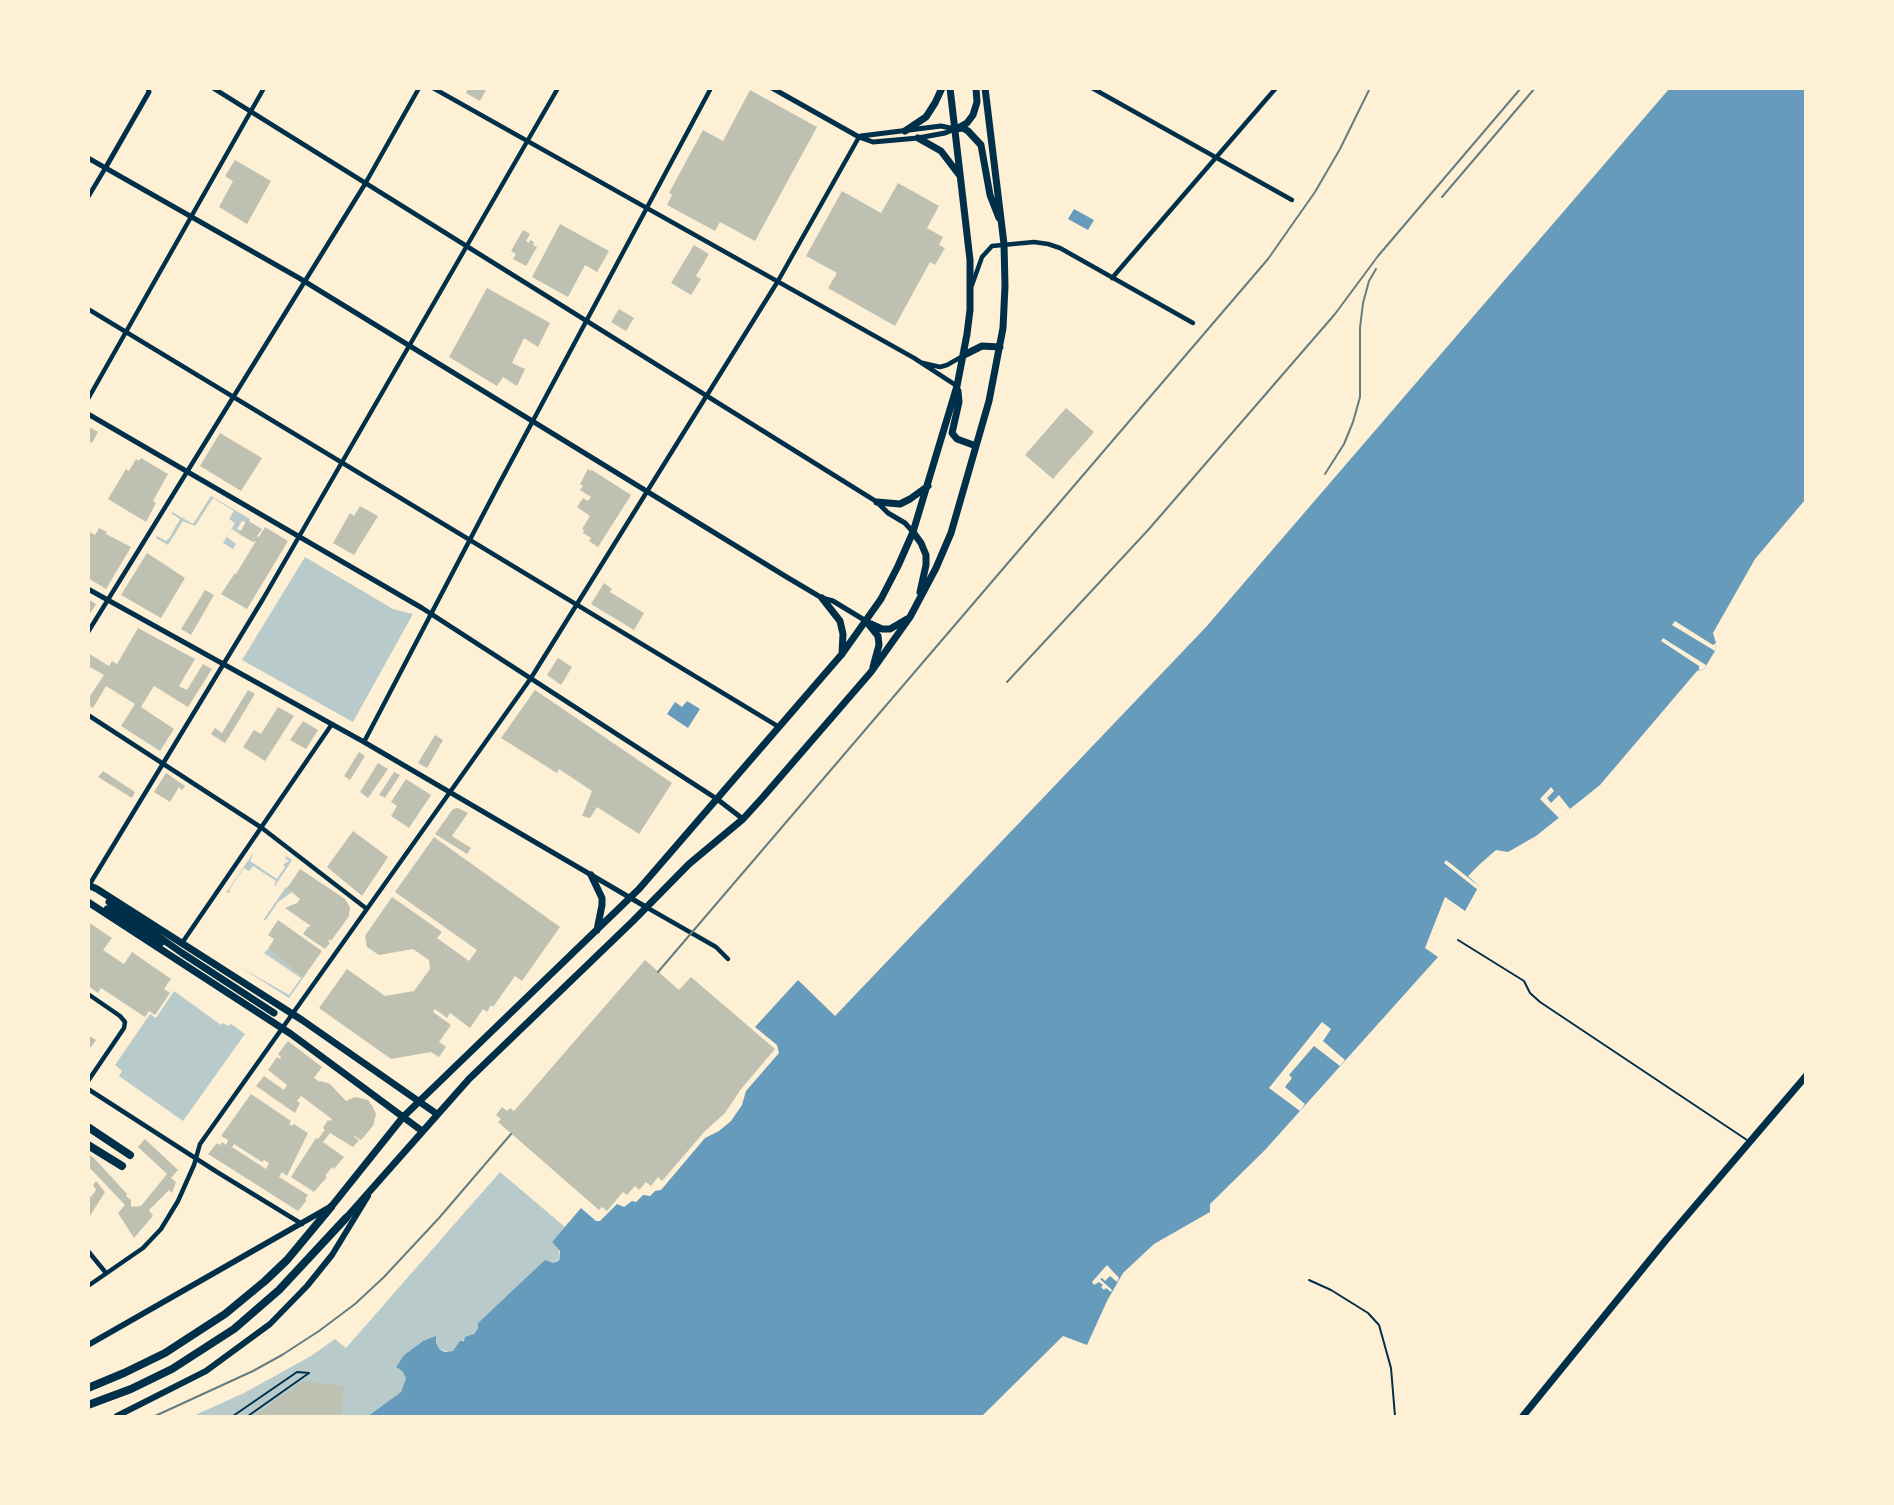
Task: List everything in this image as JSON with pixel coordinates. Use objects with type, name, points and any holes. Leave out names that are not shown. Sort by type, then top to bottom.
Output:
[{"type":"highway","points":[[88,1127],[130,1155]]},
{"type":"highway","points":[[88,1145],[122,1167]]},
{"type":"highway","points":[[88,1388],[138,1367],[178,1346],[213,1323],[243,1300],[287,1260],[331,1207]]},
{"type":"highway","points":[[88,1405],[131,1389],[172,1369],[210,1345],[254,1313],[299,1270],[346,1218]]},
{"type":"main road","points":[[905,131],[926,117],[942,88]]},
{"type":"main road","points":[[88,1345],[331,1207],[418,1101],[630,897],[842,654],[866,621],[894,574],[913,532],[957,386],[964,355],[971,287],[970,260],[950,88]]},
{"type":"main road","points":[[956,129],[965,125],[974,115],[977,102],[976,88]]},
{"type":"main road","points":[[346,1218],[469,1079],[565,988],[689,864],[743,819],[804,752],[871,672],[918,603],[951,533],[989,400],[1000,347],[1005,286],[1004,244],[985,88]]},
{"type":"main road","points":[[956,129],[966,130],[980,143],[984,152],[990,195],[1003,227]]},
{"type":"main road","points":[[918,138],[941,151],[961,178]]},
{"type":"main road","points":[[964,355],[982,346],[1000,347]]},
{"type":"main road","points":[[957,386],[959,402],[952,433],[957,439],[976,446]]},
{"type":"main road","points":[[878,502],[900,504],[928,486]]},
{"type":"main road","points":[[913,532],[926,555],[918,603]]},
{"type":"main road","points":[[822,598],[840,621],[843,634],[842,654]]},
{"type":"main road","points":[[866,621],[882,629],[890,629],[910,617]]},
{"type":"main road","points":[[866,621],[878,636],[879,645],[871,672]]},
{"type":"main road","points":[[591,875],[602,897],[597,930]]},
{"type":"main road","points":[[89,887],[182,943],[292,1014],[437,1114]]},
{"type":"main road","points":[[89,887],[182,953],[274,1012]]},
{"type":"main road","points":[[88,897],[182,953]]},
{"type":"main road","points":[[88,902],[282,1029],[422,1131]]},
{"type":"main road","points":[[1523,1416],[1606,1312],[1806,1076]]},
{"type":"main road","points":[[117,1416],[206,1371],[270,1324],[307,1286],[332,1255],[358,1216],[373,1187]]},
{"type":"street","points":[[213,88],[878,502],[888,513],[905,523],[913,532]]},
{"type":"street","points":[[88,399],[264,88]]},
{"type":"street","points":[[88,632],[365,184],[419,88]]},
{"type":"street","points":[[433,88],[921,362],[940,367],[964,355]]},
{"type":"street","points":[[89,887],[224,664],[468,248],[558,88]]},
{"type":"street","points":[[364,742],[711,88]]},
{"type":"street","points":[[772,88],[859,137],[873,142],[918,138],[956,129]]},
{"type":"street","points":[[1092,88],[1292,200]]},
{"type":"street","points":[[1112,279],[1276,88]]},
{"type":"street","points":[[88,198],[150,90]]},
{"type":"street","points":[[859,137],[941,126],[956,129]]},
{"type":"street","points":[[88,1286],[143,1248],[157,1234],[178,1202],[200,1144],[531,678],[778,281],[859,137]]},
{"type":"street","points":[[88,158],[305,282],[822,598],[833,601],[866,621]]},
{"type":"street","points":[[971,287],[984,253],[994,245],[1034,242],[1048,244],[1060,248],[1193,323]]},
{"type":"street","points":[[88,309],[778,727]]},
{"type":"street","points":[[921,362],[957,386]]},
{"type":"street","points":[[88,414],[432,615],[717,799],[743,819]]},
{"type":"street","points":[[88,589],[364,742],[716,947],[728,959]]},
{"type":"street","points":[[88,715],[262,828],[367,909]]},
{"type":"street","points":[[182,943],[332,724]]},
{"type":"street","points":[[88,994],[125,1022],[124,1028],[88,1081]]},
{"type":"street","points":[[88,1089],[302,1224]]},
{"type":"street","points":[[88,1251],[106,1273]]},
{"type":"lane","points":[[1458,939],[1524,981],[1530,993],[1540,1002],[1729,1126],[1749,1142]]},
{"type":"lane","points":[[1308,1280],[1331,1290],[1368,1312],[1378,1325],[1391,1368],[1395,1416]]},
{"type":"lane","points":[[233,1416],[297,1372],[309,1373],[248,1416]]},
{"type":"shaded area","points":[[211,496],[250,519],[249,524],[242,521],[237,529],[243,532],[241,535],[232,529],[227,537],[236,544],[233,549],[223,543],[235,523],[229,519],[234,511],[213,498],[195,526],[183,521],[168,545],[156,538],[157,536],[166,541],[170,537],[180,519],[172,512],[193,524]]},
{"type":"shaded area","points":[[305,557],[393,609],[413,614],[353,722],[242,660]]},
{"type":"shaded area","points":[[254,852],[250,861],[277,879],[285,867],[283,865],[289,861],[285,858],[286,856],[292,860],[275,886],[276,881],[253,866],[249,871],[244,868],[229,890],[231,892],[226,893]]},
{"type":"shaded area","points":[[286,887],[292,892],[278,902],[265,921],[264,919]]},
{"type":"shaded area","points":[[268,949],[303,978],[289,998],[240,967],[289,995],[301,978],[264,953]]},
{"type":"shaded area","points":[[174,991],[221,1025],[231,1024],[245,1034],[183,1121],[119,1076],[122,1071],[115,1065],[150,1014],[156,1018]]},
{"type":"shaded area","points":[[500,1172],[565,1227],[552,1242],[559,1249],[560,1258],[553,1263],[545,1261],[478,1323],[474,1334],[460,1342],[457,1348],[451,1352],[440,1350],[436,1337],[423,1341],[404,1355],[396,1367],[406,1378],[401,1392],[368,1416],[193,1416],[244,1393],[311,1356],[335,1339],[346,1348]]},
{"type":"water","points":[[1669,89],[1805,89],[1805,500],[1755,559],[1713,633],[1716,643],[1715,651],[1704,669],[1697,671],[1600,785],[1536,836],[1508,852],[1496,850],[1468,876],[1479,886],[1465,911],[1445,897],[1425,948],[1438,957],[1265,1150],[1210,1204],[1210,1212],[1154,1244],[1123,1273],[1087,1345],[1063,1336],[982,1416],[368,1416],[401,1392],[406,1378],[396,1367],[404,1355],[423,1341],[436,1336],[436,1343],[440,1350],[453,1351],[460,1341],[474,1334],[478,1323],[545,1260],[553,1263],[558,1261],[560,1251],[552,1242],[581,1208],[596,1221],[600,1221],[617,1204],[624,1207],[632,1201],[636,1202],[643,1195],[650,1196],[655,1191],[661,1190],[705,1138],[719,1131],[731,1121],[742,1105],[746,1091],[779,1053],[777,1045],[755,1027],[798,980],[835,1016],[1206,627]]},
{"type":"water","points":[[1074,209],[1094,220],[1088,230],[1068,219]]},
{"type":"water","points":[[687,701],[700,709],[688,728],[667,714],[675,702],[682,707]]},
{"type":"pier","points":[[1675,621],[1713,645],[1716,643],[1715,651],[1672,625]]},
{"type":"pier","points":[[1663,638],[1706,665],[1704,669],[1699,670],[1699,666],[1661,641]]},
{"type":"pier","points":[[1551,787],[1554,791],[1547,798],[1551,803],[1559,795],[1570,809],[1559,818],[1540,799]]},
{"type":"pier","points":[[1446,860],[1479,886],[1478,890],[1444,863]]},
{"type":"pier","points":[[1322,1022],[1331,1029],[1323,1041],[1345,1060],[1340,1066],[1314,1046],[1289,1075],[1292,1078],[1285,1087],[1305,1104],[1300,1111],[1269,1088]]},
{"type":"pier","points":[[1107,1265],[1119,1278],[1117,1282],[1110,1276],[1105,1281],[1100,1279],[1112,1290],[1111,1292],[1106,1288],[1104,1290],[1101,1287],[1103,1285],[1099,1282],[1094,1285],[1092,1282]]},
{"type":"building","points":[[468,88],[487,88],[480,101],[466,93]]},
{"type":"building","points":[[750,90],[817,127],[755,241],[720,222],[715,231],[667,205],[672,195],[669,193],[703,130],[723,141]]},
{"type":"building","points":[[235,160],[271,181],[247,224],[219,207],[233,181],[225,176]]},
{"type":"building","points":[[898,183],[939,206],[927,228],[943,237],[939,245],[945,248],[935,265],[930,262],[895,326],[828,288],[837,273],[806,256],[842,191],[881,213]]},
{"type":"building","points":[[560,224],[609,251],[597,272],[585,265],[568,297],[532,277]]},
{"type":"building","points":[[523,230],[530,234],[526,241],[534,242],[533,245],[537,247],[526,266],[513,259],[516,254],[511,251]]},
{"type":"building","points":[[694,245],[709,254],[696,276],[701,279],[691,295],[671,283]]},
{"type":"building","points":[[487,288],[550,323],[538,347],[524,338],[512,363],[525,369],[517,386],[503,377],[497,386],[449,357]]},
{"type":"building","points":[[619,309],[634,318],[626,331],[611,322]]},
{"type":"building","points":[[1066,408],[1094,432],[1053,479],[1025,455]]},
{"type":"building","points":[[88,426],[98,432],[92,443],[88,441]]},
{"type":"building","points":[[220,433],[262,458],[241,491],[200,466]]},
{"type":"building","points":[[141,458],[168,474],[153,501],[156,503],[146,522],[108,499],[126,469],[129,471],[136,459],[139,461]]},
{"type":"building","points":[[588,469],[631,495],[598,547],[589,541],[591,538],[583,533],[582,529],[590,516],[577,507],[583,498],[588,501],[591,497],[580,490],[583,486],[580,484]]},
{"type":"building","points":[[360,506],[378,516],[354,555],[333,543],[350,513],[354,516]]},
{"type":"building","points":[[247,520],[262,529],[257,536],[259,537],[265,527],[288,541],[247,609],[221,594],[256,541],[253,542],[239,534]]},
{"type":"building","points":[[99,528],[131,547],[106,589],[88,578],[88,531],[95,535]]},
{"type":"building","points":[[147,553],[185,578],[161,618],[121,595]]},
{"type":"building","points":[[604,583],[612,589],[610,592],[644,613],[634,630],[591,604]]},
{"type":"building","points":[[205,590],[214,595],[191,635],[181,629]]},
{"type":"building","points":[[88,599],[96,604],[88,617]]},
{"type":"building","points":[[138,628],[195,659],[179,686],[187,690],[203,664],[212,669],[188,707],[154,686],[141,707],[174,729],[160,751],[121,726],[135,704],[106,686],[93,708],[88,705],[88,699],[104,675],[90,667],[88,669],[88,653],[109,666],[112,661],[117,664]]},
{"type":"building","points":[[558,658],[572,667],[561,685],[547,675]]},
{"type":"building","points":[[248,690],[255,694],[225,743],[211,734],[215,728],[222,733]]},
{"type":"building","points":[[535,690],[672,783],[639,834],[597,807],[590,818],[582,816],[592,791],[559,769],[557,773],[501,738]]},
{"type":"building","points":[[278,707],[294,716],[265,761],[243,747],[254,730],[261,734]]},
{"type":"building","points":[[303,721],[318,730],[306,749],[290,740]]},
{"type":"building","points":[[435,735],[443,740],[427,768],[418,763]]},
{"type":"building","points":[[359,752],[365,756],[350,780],[344,776]]},
{"type":"building","points":[[378,763],[388,769],[368,798],[360,792]]},
{"type":"building","points":[[103,771],[135,792],[132,798],[98,777]]},
{"type":"building","points":[[394,772],[400,775],[385,798],[379,795]]},
{"type":"building","points":[[166,773],[185,786],[182,790],[179,787],[170,802],[154,792]]},
{"type":"building","points":[[406,779],[431,795],[409,828],[391,816],[397,806],[391,802]]},
{"type":"building","points":[[458,808],[468,813],[452,836],[471,848],[467,854],[435,834],[453,809]]},
{"type":"building","points":[[353,831],[388,857],[362,896],[327,867]]},
{"type":"building","points":[[434,837],[560,927],[522,981],[515,976],[493,1007],[491,1005],[487,1012],[483,1009],[470,1028],[450,1013],[447,1018],[435,1009],[433,1012],[451,1025],[439,1042],[446,1047],[439,1057],[431,1052],[391,1059],[319,1008],[347,969],[385,996],[414,991],[430,969],[429,960],[413,949],[379,955],[367,947],[365,936],[392,897],[442,932],[437,938],[469,961],[477,950],[395,892]]},
{"type":"building","points":[[300,869],[345,899],[350,907],[349,916],[331,941],[330,939],[328,941],[330,943],[325,949],[303,934],[311,926],[285,908],[297,903],[300,899],[287,888]]},
{"type":"building","points":[[278,920],[322,951],[303,978],[268,949],[274,939],[268,935]]},
{"type":"building","points":[[88,922],[112,938],[103,950],[124,964],[132,952],[171,979],[164,989],[170,993],[155,1015],[149,1011],[145,1017],[101,988],[98,993],[88,986]]},
{"type":"building","points":[[645,960],[679,990],[691,977],[775,1049],[741,1089],[725,1113],[705,1131],[662,1181],[658,1177],[651,1186],[646,1182],[639,1190],[635,1186],[627,1195],[623,1192],[607,1211],[602,1207],[599,1210],[498,1122],[501,1119],[496,1115],[502,1107],[507,1111],[510,1108],[514,1111]]},
{"type":"building","points":[[88,1035],[96,1040],[88,1051]]},
{"type":"building","points":[[288,1041],[322,1067],[314,1078],[330,1084],[346,1101],[355,1097],[368,1100],[376,1114],[373,1126],[361,1140],[354,1137],[359,1140],[353,1147],[330,1133],[323,1142],[344,1157],[334,1169],[332,1167],[314,1192],[291,1177],[316,1138],[318,1139],[325,1130],[323,1128],[328,1120],[332,1119],[301,1096],[297,1101],[300,1103],[295,1113],[256,1086],[264,1076],[284,1090],[287,1085],[268,1070],[277,1057],[280,1059],[278,1054]]},
{"type":"building","points":[[251,1094],[291,1121],[289,1124],[292,1126],[294,1124],[308,1133],[287,1176],[282,1172],[279,1177],[308,1195],[305,1199],[307,1200],[298,1211],[208,1154],[217,1143],[220,1145],[222,1142],[226,1145],[228,1140],[221,1136]],"holes":[[[234,1144],[262,1162],[264,1160],[269,1163],[266,1169],[232,1147]]]},
{"type":"building","points":[[145,1139],[178,1170],[171,1178],[176,1182],[172,1193],[169,1190],[149,1210],[153,1216],[134,1238],[118,1213],[125,1205],[88,1166],[88,1154],[127,1194],[126,1196],[131,1200],[131,1207],[141,1206],[167,1174],[138,1147]]},
{"type":"building","points":[[96,1181],[105,1192],[88,1219],[88,1195],[91,1197],[96,1190],[93,1185]]},
{"type":"building","points":[[303,1381],[344,1386],[341,1416],[254,1416]]},
{"type":"railway","points":[[658,972],[1268,259],[1315,192],[1340,149],[1370,88]]},
{"type":"railway","points":[[1007,682],[1149,529],[1335,314],[1378,256],[1521,88]]},
{"type":"railway","points":[[1442,197],[1535,88]]},
{"type":"railway","points":[[1325,474],[1344,444],[1360,397],[1360,328],[1363,303],[1369,281],[1376,269]]},
{"type":"railway","points":[[155,1416],[253,1371],[282,1355],[355,1304],[384,1277],[439,1218],[511,1134]]}]
